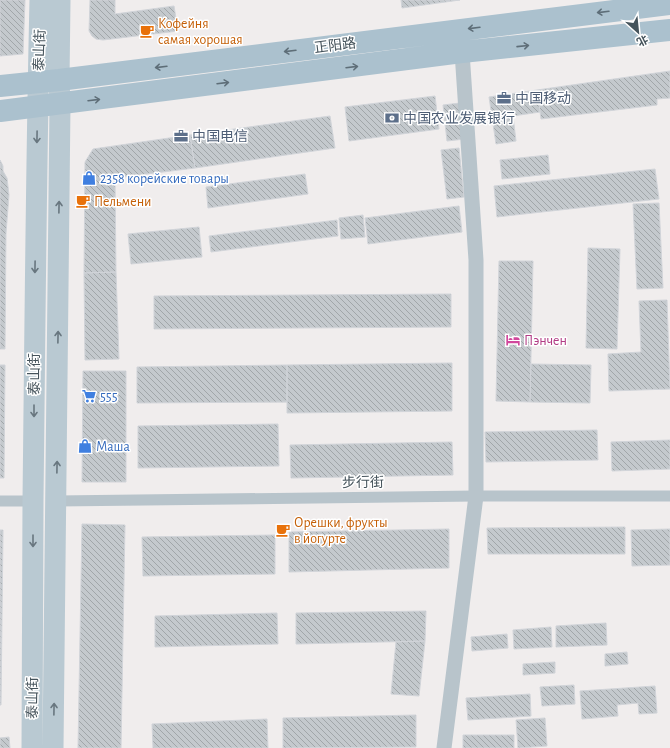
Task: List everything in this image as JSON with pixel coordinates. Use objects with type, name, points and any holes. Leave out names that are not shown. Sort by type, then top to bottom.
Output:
[{"type":"main road","name":"泰山街","points":[[32,748],[37,107],[40,0]]},
{"type":"main road","name":"泰山街","points":[[53,748],[60,0]]},
{"type":"main road","name":"正阳路","points":[[0,86],[59,80],[670,4]]},
{"type":"main road","name":"正阳路","points":[[0,111],[462,52],[670,30]]},
{"type":"street","points":[[444,748],[476,496],[476,260],[462,52]]},
{"type":"street","name":"步行街","points":[[56,501],[476,496],[670,496]]},
{"type":"street","points":[[0,501],[33,501]]},
{"type":"building","points":[[0,0],[25,0],[23,54],[0,56]]},
{"type":"building","points":[[90,0],[115,0],[115,14],[174,6],[178,31],[103,40],[96,39],[89,31]]},
{"type":"building","points":[[401,0],[460,0],[402,8]]},
{"type":"building","points":[[670,71],[670,98],[657,99],[657,105],[541,119],[537,90]]},
{"type":"building","points":[[537,90],[540,112],[513,116],[516,141],[496,144],[489,97]]},
{"type":"building","name":"中国农业发展银行","points":[[435,96],[439,129],[349,141],[345,107]]},
{"type":"building","points":[[460,103],[465,139],[447,141],[443,105]]},
{"type":"building","points":[[330,116],[335,148],[195,168],[190,135]]},
{"type":"building","points":[[190,135],[195,168],[115,178],[116,272],[84,273],[85,162],[93,149]]},
{"type":"building","points":[[459,148],[464,197],[447,199],[441,150]]},
{"type":"building","points":[[548,155],[550,174],[502,179],[500,160]]},
{"type":"building","points":[[0,160],[7,178],[9,195],[6,233],[5,349],[0,349]]},
{"type":"building","points":[[655,169],[659,199],[497,217],[494,186]]},
{"type":"building","points":[[305,174],[308,194],[208,208],[206,187]]},
{"type":"building","points":[[659,203],[663,288],[637,289],[633,204]]},
{"type":"building","points":[[459,206],[462,232],[368,244],[365,218]]},
{"type":"building","points":[[363,215],[365,237],[341,239],[339,218]]},
{"type":"building","points":[[337,220],[338,236],[211,252],[209,236]]},
{"type":"building","points":[[199,227],[202,257],[131,264],[128,234]]},
{"type":"building","points":[[588,248],[620,249],[617,349],[586,348]]},
{"type":"building","points":[[499,261],[533,261],[530,402],[496,401]]},
{"type":"building","points":[[116,272],[119,359],[85,360],[84,273]]},
{"type":"building","points":[[451,294],[451,327],[154,329],[154,296]]},
{"type":"building","points":[[667,300],[670,389],[609,391],[608,354],[641,352],[639,301]]},
{"type":"building","points":[[452,363],[452,411],[287,413],[287,365]]},
{"type":"building","points":[[531,364],[591,365],[590,403],[530,402]]},
{"type":"building","points":[[0,365],[5,365],[4,478],[0,478]]},
{"type":"building","points":[[287,365],[287,402],[137,403],[137,367]]},
{"type":"building","points":[[83,371],[126,371],[126,482],[82,482]]},
{"type":"building","points":[[278,424],[279,466],[138,468],[138,426]]},
{"type":"building","points":[[597,430],[598,460],[486,462],[485,432]]},
{"type":"building","points":[[670,440],[670,469],[612,471],[611,442]]},
{"type":"building","points":[[452,442],[453,475],[291,478],[290,445]]},
{"type":"building","points":[[82,524],[125,525],[121,748],[78,748]]},
{"type":"building","points":[[625,527],[625,554],[488,554],[487,528]]},
{"type":"building","points":[[449,529],[449,568],[289,572],[289,532]]},
{"type":"building","points":[[670,529],[670,565],[632,566],[631,530]]},
{"type":"building","points":[[0,530],[3,530],[1,705],[0,705]]},
{"type":"building","points":[[275,535],[275,574],[143,576],[142,537]]},
{"type":"building","points":[[426,611],[425,641],[296,644],[296,613]]},
{"type":"building","points":[[277,613],[278,644],[155,647],[155,616]]},
{"type":"building","points":[[606,623],[607,645],[556,647],[556,626]]},
{"type":"building","points":[[551,627],[552,647],[514,649],[513,630]]},
{"type":"building","points":[[507,634],[508,648],[472,651],[471,637]]},
{"type":"building","points":[[425,641],[419,696],[391,694],[396,642]]},
{"type":"building","points":[[627,652],[628,664],[605,666],[605,654]]},
{"type":"building","points":[[555,662],[555,673],[523,675],[523,664]]},
{"type":"building","points":[[574,685],[575,704],[542,706],[540,687]]},
{"type":"building","points":[[655,686],[657,713],[639,714],[638,703],[617,705],[618,716],[582,719],[580,691]]},
{"type":"building","points":[[530,694],[531,716],[468,720],[466,698]]},
{"type":"building","points":[[416,715],[416,747],[283,748],[283,718]]},
{"type":"building","points":[[545,718],[547,746],[518,748],[516,720]]},
{"type":"building","points":[[267,719],[268,748],[153,748],[152,724]]},
{"type":"building","points":[[463,735],[514,735],[514,748],[463,748]]},
{"type":"building","points":[[9,737],[10,748],[0,748],[0,738]]},
{"type":"place","name":"Кофейня самая хорошая","points":[[147,31]]},
{"type":"place","name":"中国移动","points":[[504,98]]},
{"type":"place","name":"中国农业发展银行","points":[[392,118]]},
{"type":"place","name":"中国电信","points":[[181,136]]},
{"type":"place","name":"2358 корейские товары","points":[[89,178]]},
{"type":"place","name":"Пельмени","points":[[83,201]]},
{"type":"place","name":"Пэнчен","points":[[513,340]]},
{"type":"place","name":"555","points":[[89,396]]},
{"type":"place","name":"Маша","points":[[85,446]]},
{"type":"place","name":"Орешки, фрукты в йогурте","points":[[283,530]]}]
